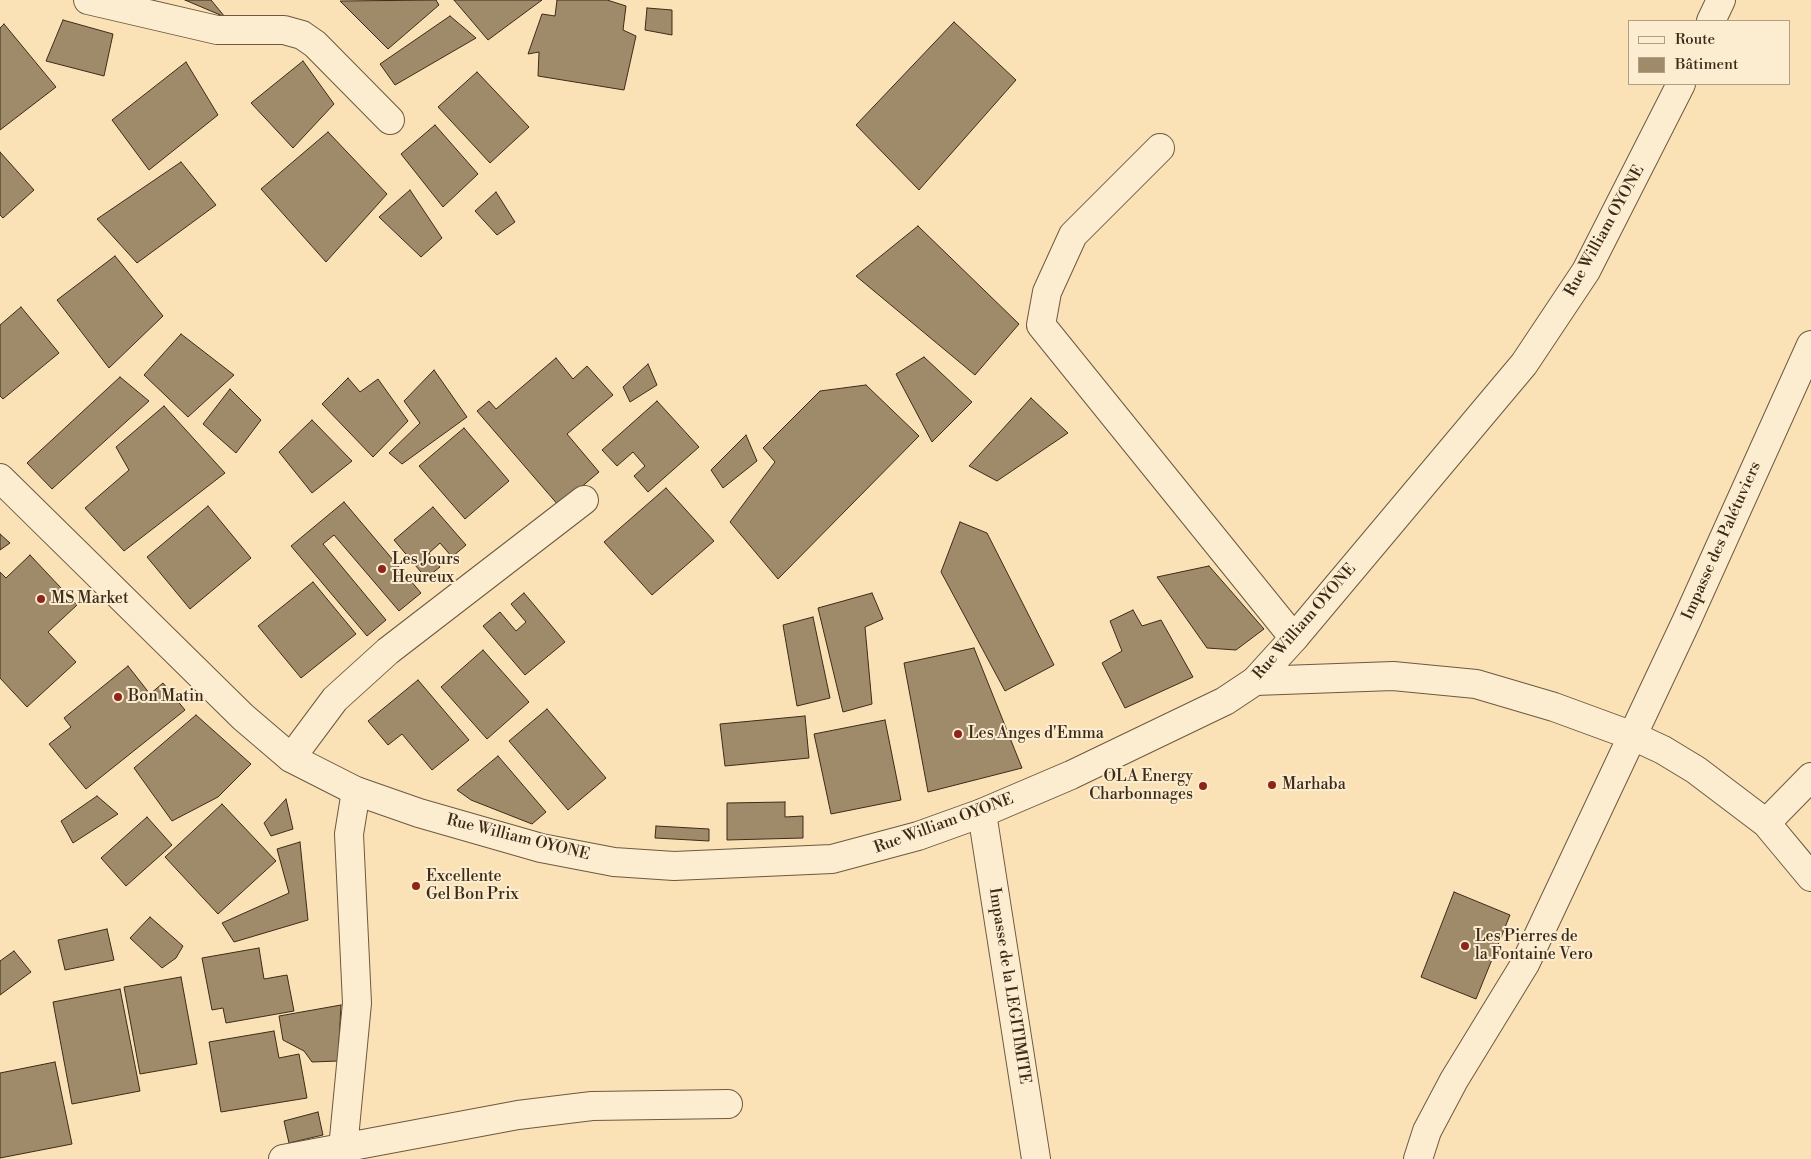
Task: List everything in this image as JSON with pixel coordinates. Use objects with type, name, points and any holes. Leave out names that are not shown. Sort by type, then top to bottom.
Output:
[{"type":"street","points":[[88,0],[217,30],[284,30],[302,34],[316,44],[390,120]]},
{"type":"street","points":[[1711,20],[1721,0]]},
{"type":"street","name":"Rue William OYONE","points":[[0,478],[243,717],[291,758],[356,791],[419,813],[541,848],[614,862],[674,866],[832,859],[910,838],[982,813],[1071,775],[1225,701],[1255,681],[1294,638],[1524,364],[1586,272],[1680,85]]},
{"type":"street","points":[[1160,148],[1072,235],[1047,292],[1041,325],[1294,638]]},
{"type":"street","name":"Impasse des Palétuviers","points":[[1418,1159],[1427,1131],[1450,1088],[1525,964],[1633,736],[1811,346]]},
{"type":"street","points":[[291,758],[335,699],[388,651],[584,500]]},
{"type":"street","points":[[1255,681],[1393,676],[1476,684],[1554,706],[1633,736],[1696,770],[1766,823],[1811,876]]},
{"type":"street","points":[[1766,823],[1811,777]]},
{"type":"street","points":[[343,1153],[357,1003],[349,834],[356,791]]},
{"type":"street","name":"Impasse de la LEGITIMITE","points":[[982,813],[1036,1159]]},
{"type":"street","points":[[283,1159],[343,1153],[518,1115],[592,1106],[728,1104]]},
{"type":"building","points":[[185,0],[211,0],[225,17]]},
{"type":"building","points":[[436,0],[439,5],[388,49],[340,1]]},
{"type":"building","points":[[454,0],[542,0],[488,40]]},
{"type":"building","points":[[557,0],[607,0],[626,6],[623,30],[636,36],[624,90],[538,76],[539,52],[528,54],[542,14],[555,16]]},
{"type":"building","points":[[647,8],[672,10],[672,35],[645,30]]},
{"type":"building","points":[[450,16],[476,38],[395,85],[380,64]]},
{"type":"building","points":[[63,20],[113,34],[104,76],[46,61]]},
{"type":"building","points":[[954,22],[1016,80],[919,190],[856,125]]},
{"type":"building","points":[[4,24],[56,87],[0,130],[0,28]]},
{"type":"building","points":[[303,61],[334,104],[293,148],[251,103]]},
{"type":"building","points":[[186,62],[218,115],[149,170],[112,120]]},
{"type":"building","points":[[477,72],[529,127],[490,163],[438,107]]},
{"type":"building","points":[[435,125],[478,174],[443,207],[401,154]]},
{"type":"building","points":[[328,132],[387,194],[326,262],[261,189]]},
{"type":"building","points":[[0,152],[34,190],[3,218],[0,215]]},
{"type":"building","points":[[181,162],[216,205],[137,263],[97,219]]},
{"type":"building","points":[[410,190],[442,238],[421,257],[379,217]]},
{"type":"building","points":[[496,192],[515,222],[497,235],[475,211]]},
{"type":"building","points":[[918,226],[1019,324],[975,375],[856,276]]},
{"type":"building","points":[[115,256],[163,316],[109,368],[57,300]]},
{"type":"building","points":[[21,307],[59,353],[3,399],[0,396],[0,325]]},
{"type":"building","points":[[181,334],[234,375],[188,417],[144,375]]},
{"type":"building","points":[[924,357],[972,402],[932,442],[896,374]]},
{"type":"building","points":[[556,358],[573,379],[587,366],[613,395],[567,434],[599,472],[559,506],[477,411],[489,401],[496,409]]},
{"type":"building","points":[[648,364],[657,385],[630,402],[623,387]]},
{"type":"building","points":[[434,370],[467,417],[402,464],[389,453],[420,423],[404,401]]},
{"type":"building","points":[[120,377],[149,401],[52,489],[27,463]]},
{"type":"building","points":[[348,378],[360,392],[378,379],[408,421],[373,457],[322,404]]},
{"type":"building","points":[[866,385],[919,436],[778,579],[730,522],[775,462],[763,448],[820,391]]},
{"type":"building","points":[[230,389],[261,420],[236,453],[203,424]]},
{"type":"building","points":[[1031,398],[1068,433],[997,481],[969,466]]},
{"type":"building","points":[[657,401],[699,447],[648,492],[634,476],[645,466],[633,452],[617,466],[602,450]]},
{"type":"building","points":[[164,406],[225,473],[124,551],[85,508],[129,470],[116,447]]},
{"type":"building","points":[[312,420],[352,461],[312,493],[279,452]]},
{"type":"building","points":[[464,428],[509,481],[465,519],[419,466]]},
{"type":"building","points":[[746,435],[757,461],[723,488],[711,470]]},
{"type":"building","points":[[666,488],[714,541],[652,595],[604,542]]},
{"type":"building","name":"Les Jours Heureux","points":[[344,502],[421,593],[399,611],[334,535],[323,544],[386,620],[367,636],[291,546]]},
{"type":"building","points":[[208,506],[251,558],[190,609],[147,557]]},
{"type":"building","points":[[433,507],[466,545],[452,557],[440,543],[429,553],[440,567],[426,578],[394,540]]},
{"type":"building","points":[[960,522],[987,533],[1054,665],[1005,691],[941,572]]},
{"type":"building","points":[[0,534],[10,543],[0,550]]},
{"type":"building","points":[[30,555],[77,605],[48,632],[76,662],[27,707],[0,678],[0,572],[6,578]]},
{"type":"building","points":[[1209,566],[1264,629],[1236,650],[1207,648],[1157,577]]},
{"type":"building","points":[[313,582],[356,634],[301,678],[258,626]]},
{"type":"building","points":[[524,593],[565,642],[525,675],[483,626],[500,612],[516,631],[526,622],[511,604]]},
{"type":"building","points":[[872,593],[883,619],[865,627],[872,704],[843,712],[818,608]]},
{"type":"building","points":[[1133,610],[1142,626],[1161,620],[1193,677],[1125,708],[1102,663],[1122,651],[1110,621]]},
{"type":"building","points":[[813,617],[830,698],[797,706],[783,625]]},
{"type":"building","points":[[974,648],[1022,768],[928,792],[904,663]]},
{"type":"building","points":[[483,650],[529,702],[487,739],[441,687]]},
{"type":"building","points":[[128,666],[150,694],[163,683],[185,710],[86,789],[49,744],[71,727],[64,718]]},
{"type":"building","points":[[418,680],[469,740],[432,770],[402,734],[388,745],[368,721]]},
{"type":"building","points":[[547,709],[606,778],[568,810],[509,741]]},
{"type":"building","points":[[196,715],[251,764],[218,797],[172,821],[134,768]]},
{"type":"building","points":[[805,716],[809,758],[725,766],[720,724]]},
{"type":"building","points":[[885,720],[901,800],[831,814],[814,734]]},
{"type":"building","points":[[498,756],[546,812],[532,824],[471,800],[457,790]]},
{"type":"building","points":[[97,796],[118,814],[73,843],[61,821]]},
{"type":"building","points":[[286,799],[293,829],[271,836],[264,823]]},
{"type":"building","points":[[785,802],[785,817],[803,816],[803,838],[727,840],[727,803]]},
{"type":"building","points":[[222,804],[276,861],[218,914],[165,857]]},
{"type":"building","points":[[147,817],[172,845],[126,886],[101,858]]},
{"type":"building","points":[[656,826],[709,829],[709,841],[655,838]]},
{"type":"building","points":[[300,842],[308,920],[234,942],[222,923],[289,893],[277,849]]},
{"type":"building","name":"Les Pierres de la Fontaine Vero","points":[[1454,892],[1510,915],[1476,999],[1421,977]]},
{"type":"building","points":[[150,917],[183,946],[176,958],[162,968],[130,938]]},
{"type":"building","points":[[107,929],[114,960],[65,970],[58,940]]},
{"type":"building","points":[[259,948],[264,979],[287,975],[294,1011],[226,1023],[223,1008],[212,1010],[202,958]]},
{"type":"building","points":[[14,951],[31,972],[0,995],[0,961]]},
{"type":"building","points":[[181,977],[197,1064],[140,1074],[124,987]]},
{"type":"building","points":[[120,989],[140,1091],[72,1104],[53,1002]]},
{"type":"building","points":[[341,1005],[338,1061],[312,1062],[304,1051],[283,1040],[279,1016]]},
{"type":"building","points":[[274,1031],[279,1058],[299,1054],[307,1098],[221,1112],[209,1042]]},
{"type":"building","points":[[55,1062],[72,1144],[0,1158],[0,1073]]},
{"type":"building","points":[[318,1112],[323,1135],[289,1143],[284,1121]]},
{"type":"place","name":"Les Jours Heureux","points":[[382,569]]},
{"type":"place","name":"MS Market","points":[[41,599]]},
{"type":"place","name":"Bon Matin","points":[[118,697]]},
{"type":"place","name":"Les Anges d'Emma","points":[[958,734]]},
{"type":"place","name":"Marhaba","points":[[1272,785]]},
{"type":"place","name":"OLA Energy Charbonnages","points":[[1203,786]]},
{"type":"place","name":"Excellente Gel Bon Prix","points":[[416,886]]},
{"type":"place","name":"Les Pierres de la Fontaine Vero","points":[[1465,946]]}]
